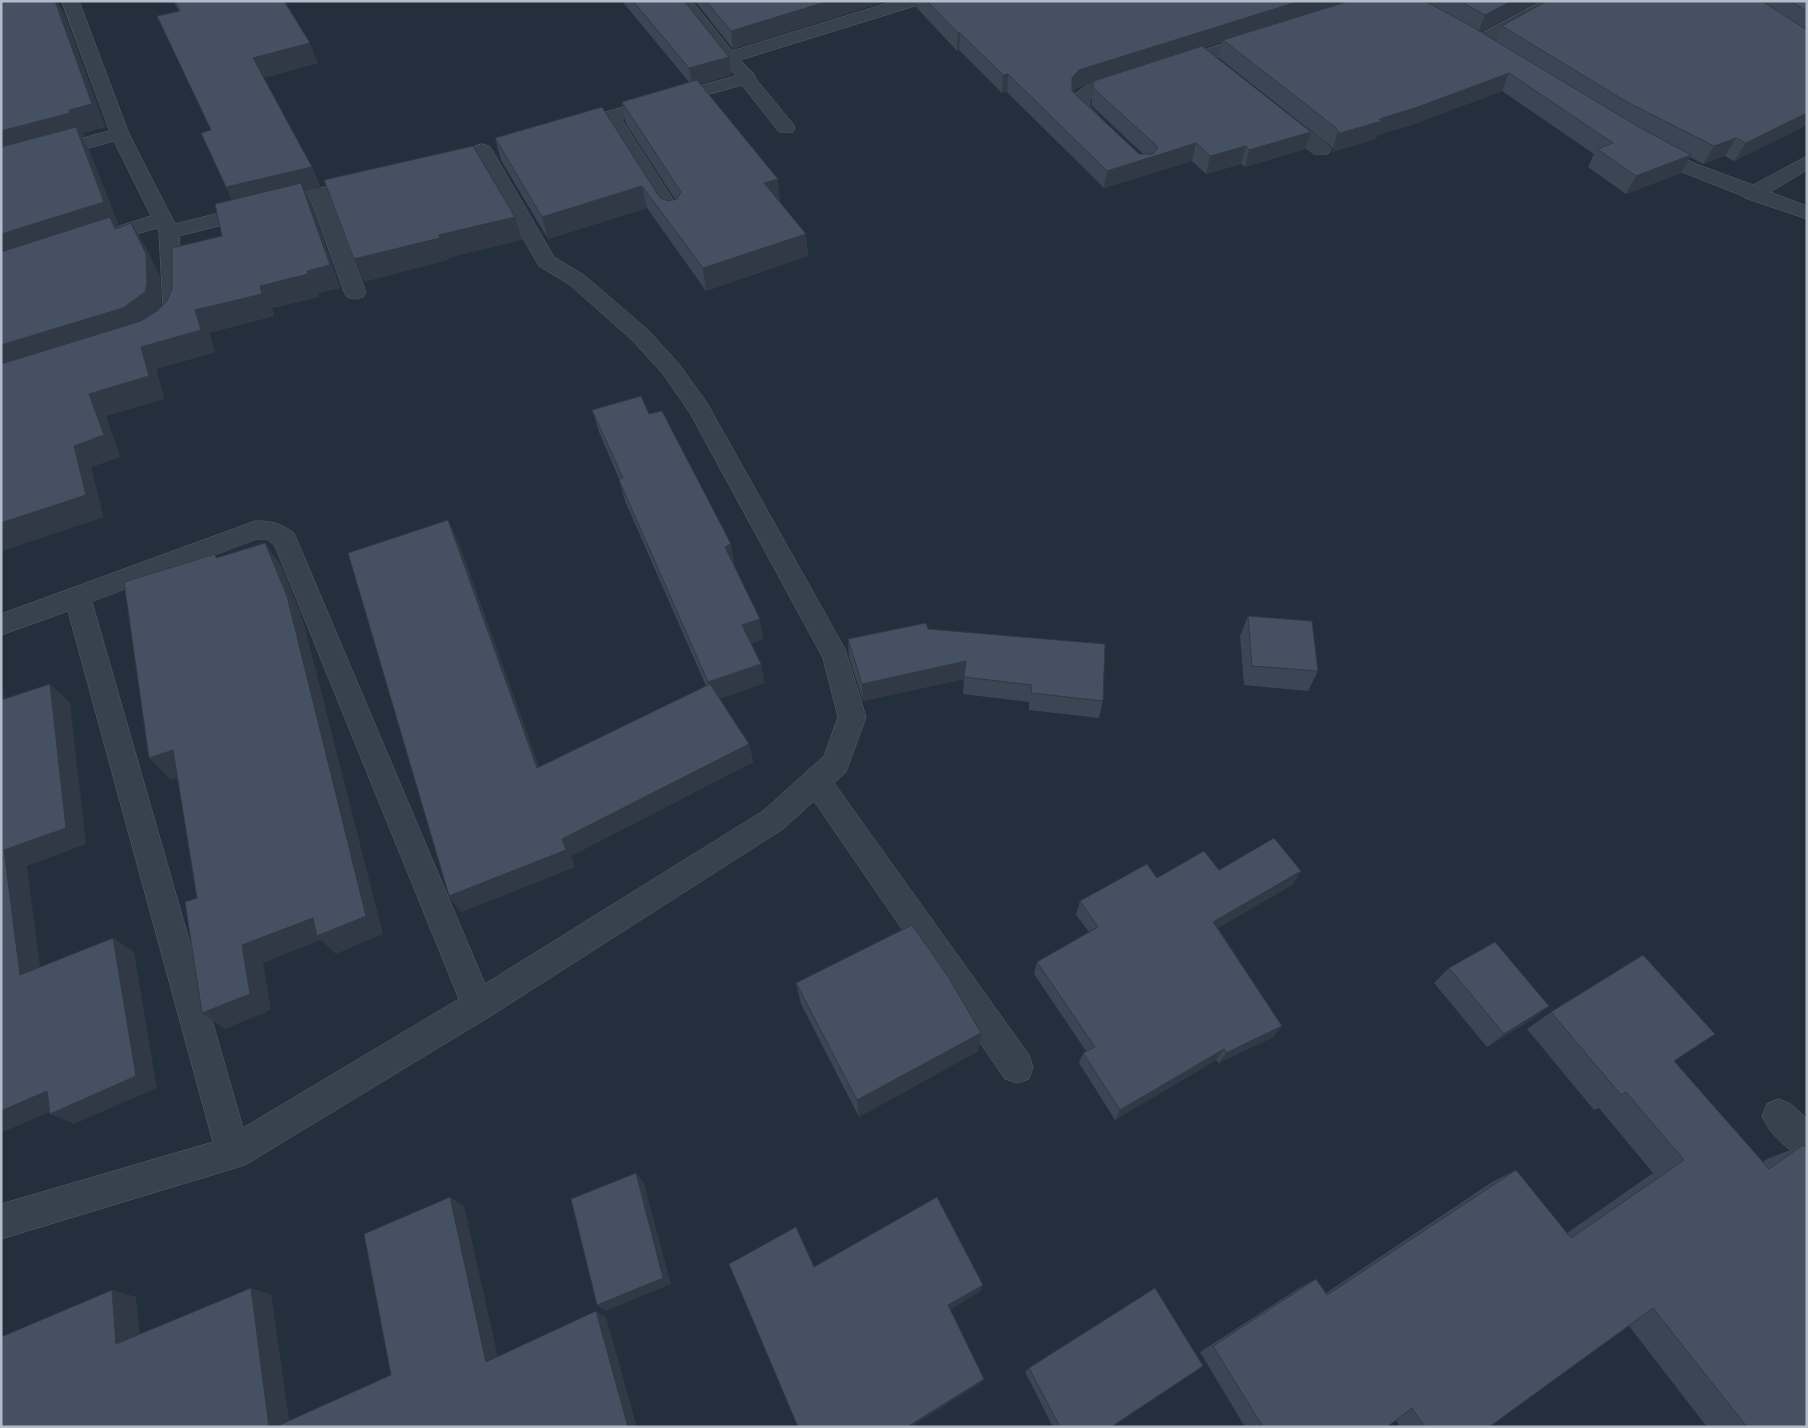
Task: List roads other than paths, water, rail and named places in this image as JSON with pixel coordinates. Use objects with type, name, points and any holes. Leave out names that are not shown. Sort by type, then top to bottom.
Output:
[{"type":"street","points":[[70,1],[120,134],[166,226],[174,307],[171,319],[164,328]]},
{"type":"street","points":[[683,1],[748,78],[786,128]]},
{"type":"street","points":[[730,57],[912,1]]},
{"type":"street","points":[[1496,52],[1471,37],[1556,1]]},
{"type":"street","points":[[1115,140],[1080,107],[1081,96],[1093,89],[1275,33]]},
{"type":"street","points":[[1202,56],[1217,68]]},
{"type":"street","points":[[556,132],[748,78]]},
{"type":"street","points":[[1269,109],[1321,150]]},
{"type":"street","points":[[611,118],[673,215]]},
{"type":"street","points":[[1,166],[120,134]]},
{"type":"street","points":[[1636,139],[1690,168],[1752,194],[1807,213]]},
{"type":"street","points":[[1,1222],[233,1153],[478,1006],[773,820],[836,763],[852,717],[836,657],[700,409],[671,369],[640,335],[577,280],[546,261],[482,151]]},
{"type":"street","points":[[1752,194],[1807,162]]},
{"type":"street","points":[[77,246],[166,226],[320,196],[387,177]]},
{"type":"street","points":[[320,196],[355,292]]},
{"type":"street","points":[[1,625],[255,530],[272,530],[286,540],[478,1006]]},
{"type":"street","points":[[77,596],[233,1153]]},
{"type":"street","points":[[816,781],[1018,1067]]},
{"type":"street","points":[[1778,1116],[1807,1142]]}]
